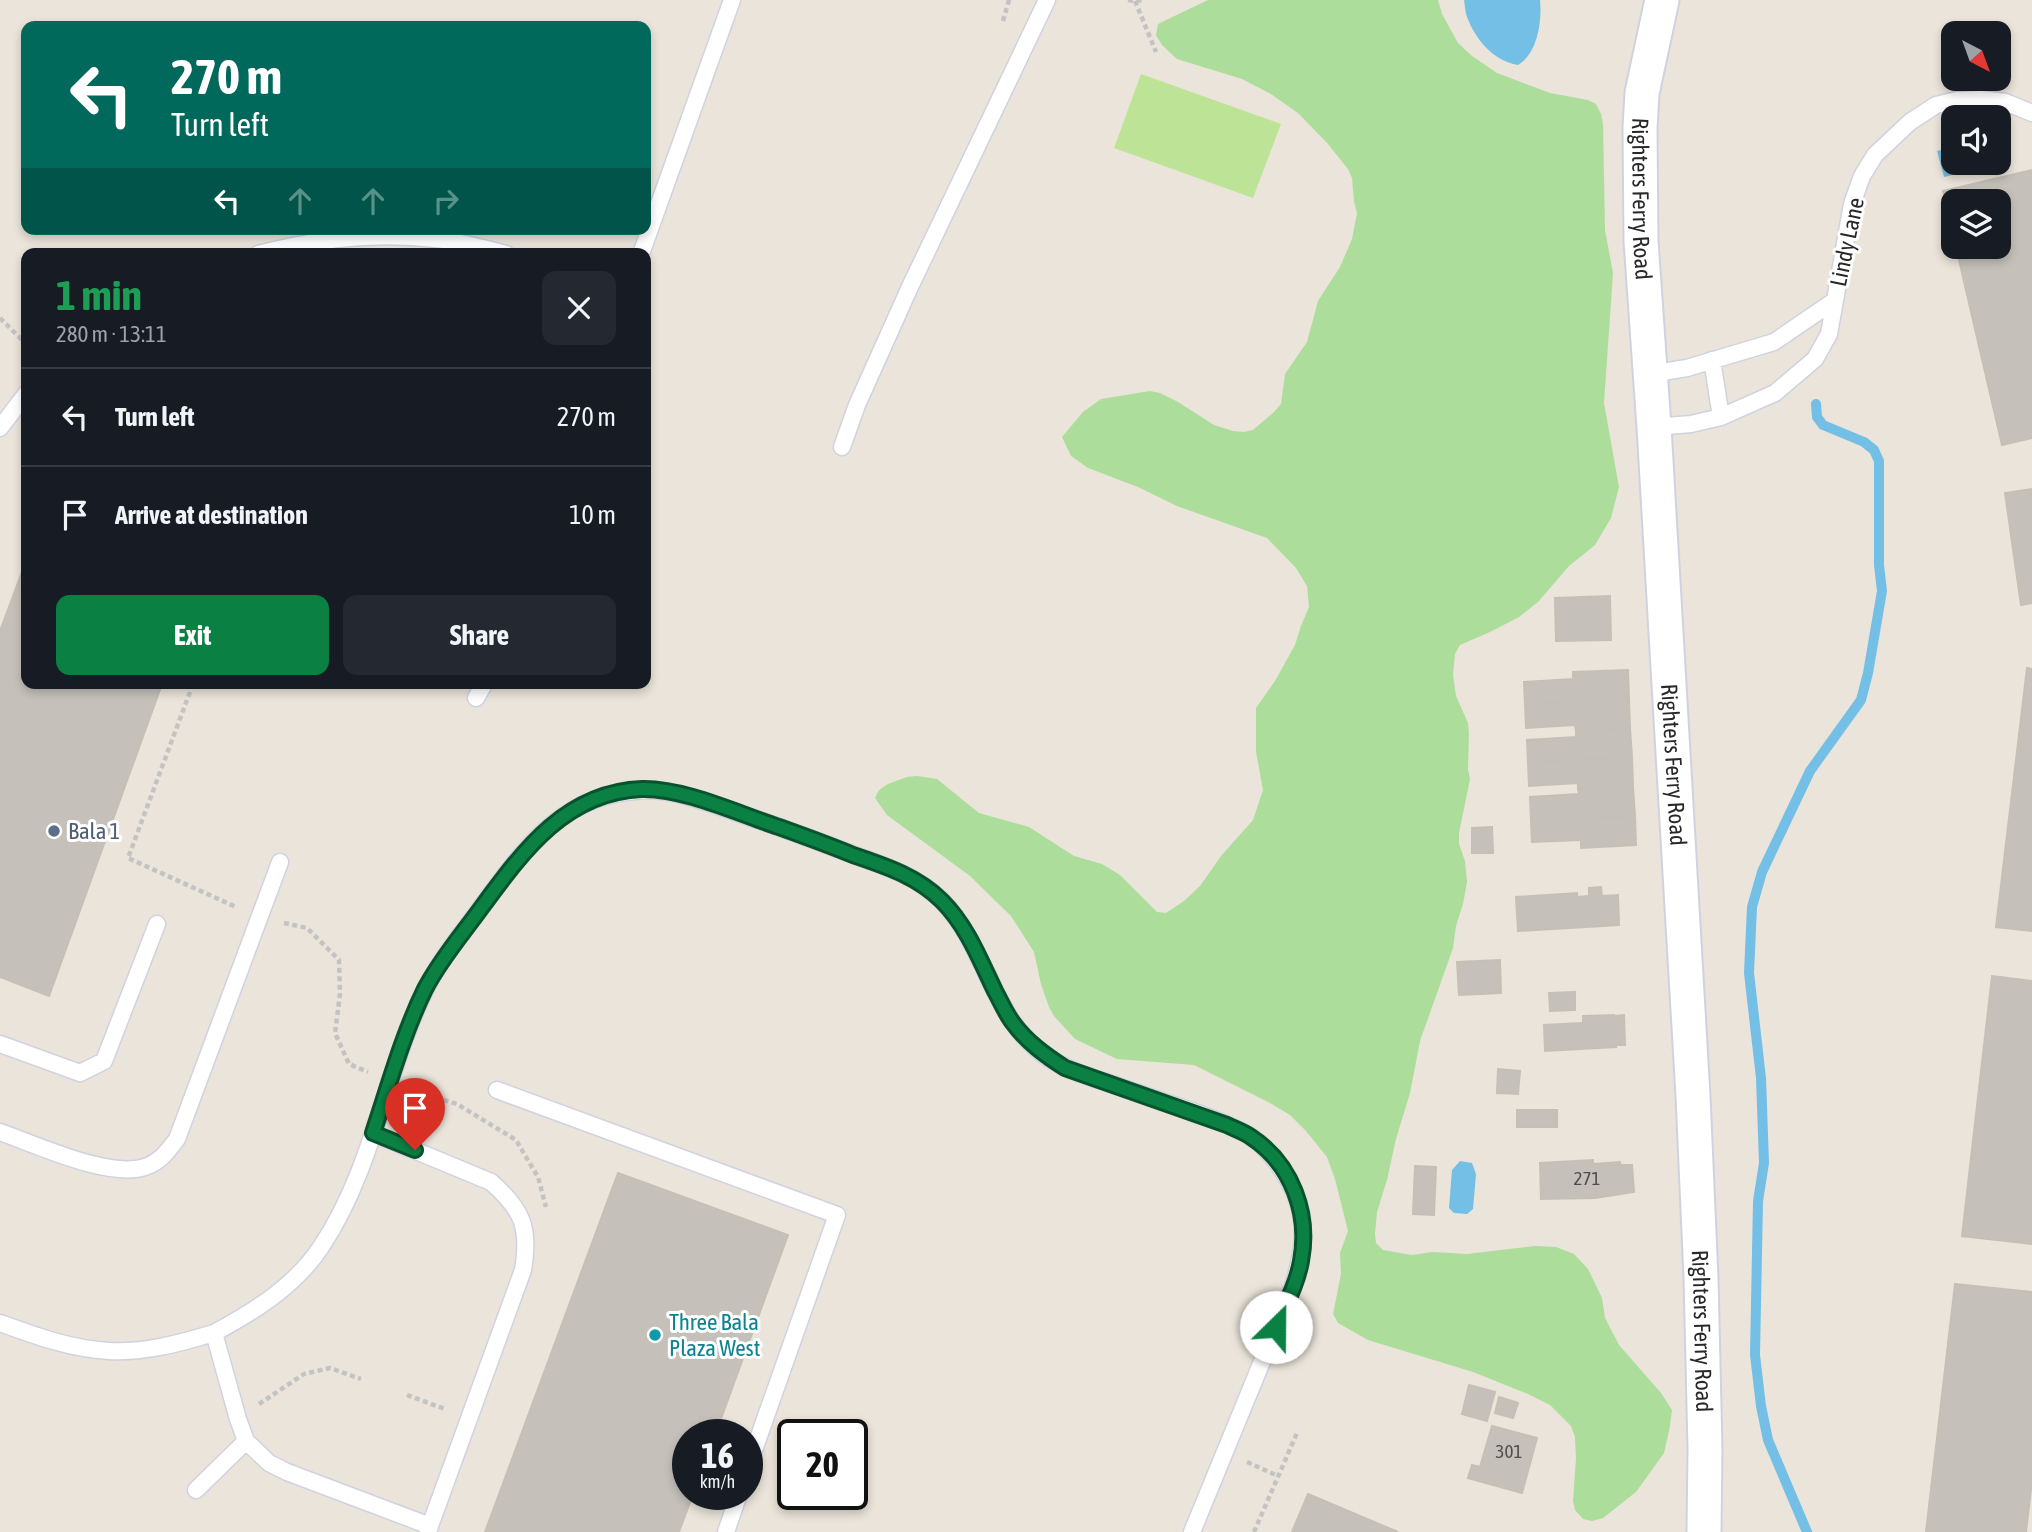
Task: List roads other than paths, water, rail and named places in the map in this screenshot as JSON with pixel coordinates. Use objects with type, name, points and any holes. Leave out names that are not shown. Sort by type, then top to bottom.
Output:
[{"type":"street","name":"Righters Ferry Road","points":[[1662,0],[1642,93],[1641,242],[1694,1122],[1705,1449],[1704,1532]]},
{"type":"lane","points":[[651,226],[732,0]]},
{"type":"lane","points":[[842,447],[857,405],[909,289],[1047,0]]},
{"type":"lane","name":"Lindy Lane","points":[[1654,427],[1691,424],[1721,417],[1775,393],[1815,359],[1829,334],[1852,204],[1862,176],[1875,155],[1910,122],[1936,105],[1957,100],[2006,102],[2032,113]]},
{"type":"lane","points":[[284,248],[333,240],[403,238],[435,239],[478,248]]},
{"type":"lane","name":"Lindy Lane","points":[[1650,374],[1687,368],[1774,342],[1834,302]]},
{"type":"lane","points":[[1712,360],[1721,417]]},
{"type":"lane","points":[[0,428],[21,401]]},
{"type":"lane","points":[[0,1323],[50,1341],[110,1352],[174,1345],[214,1333],[248,1316],[274,1297],[301,1273],[339,1218],[426,988],[443,959],[522,853],[553,824],[581,804],[612,794],[641,789],[664,791],[700,800],[909,876],[941,900],[968,935],[1012,1022],[1044,1055],[1065,1068],[1182,1108],[1251,1137],[1268,1151],[1296,1192],[1302,1214],[1304,1238],[1301,1263],[1192,1532]]},
{"type":"lane","points":[[0,1132],[100,1167],[127,1171],[147,1167],[162,1158],[177,1139],[280,862]]},
{"type":"lane","points":[[0,1044],[80,1073],[104,1061],[157,924]]},
{"type":"lane","points":[[497,1090],[837,1215],[763,1425]]},
{"type":"lane","points":[[214,1333],[246,1441],[269,1463],[429,1529],[523,1270],[527,1246],[525,1228],[517,1210],[491,1181],[373,1133]]},
{"type":"lane","points":[[196,1489],[246,1441]]},
{"type":"lane","points":[[726,1532],[734,1510]]},
{"type":"water","points":[[1464,0],[1540,0],[1537,36],[1525,60],[1518,65],[1500,59],[1486,48],[1466,15]]},
{"type":"water","points":[[1941,150],[1941,166],[1937,151]]},
{"type":"water","points":[[1460,1161],[1472,1163],[1476,1174],[1473,1209],[1467,1214],[1454,1213],[1449,1208],[1452,1170]]},
{"type":"waterway","points":[[1807,1532],[1768,1440],[1755,1355],[1758,1201],[1764,1163],[1761,1078],[1749,973],[1752,907],[1762,872],[1810,771],[1861,700],[1882,591],[1879,565],[1879,461],[1874,450],[1864,442],[1823,425],[1817,417],[1816,404]]},
{"type":"place","name":"Bala 1","points":[[54,831]]},
{"type":"place","name":"Three Bala Plaza West","points":[[655,1335]]}]
